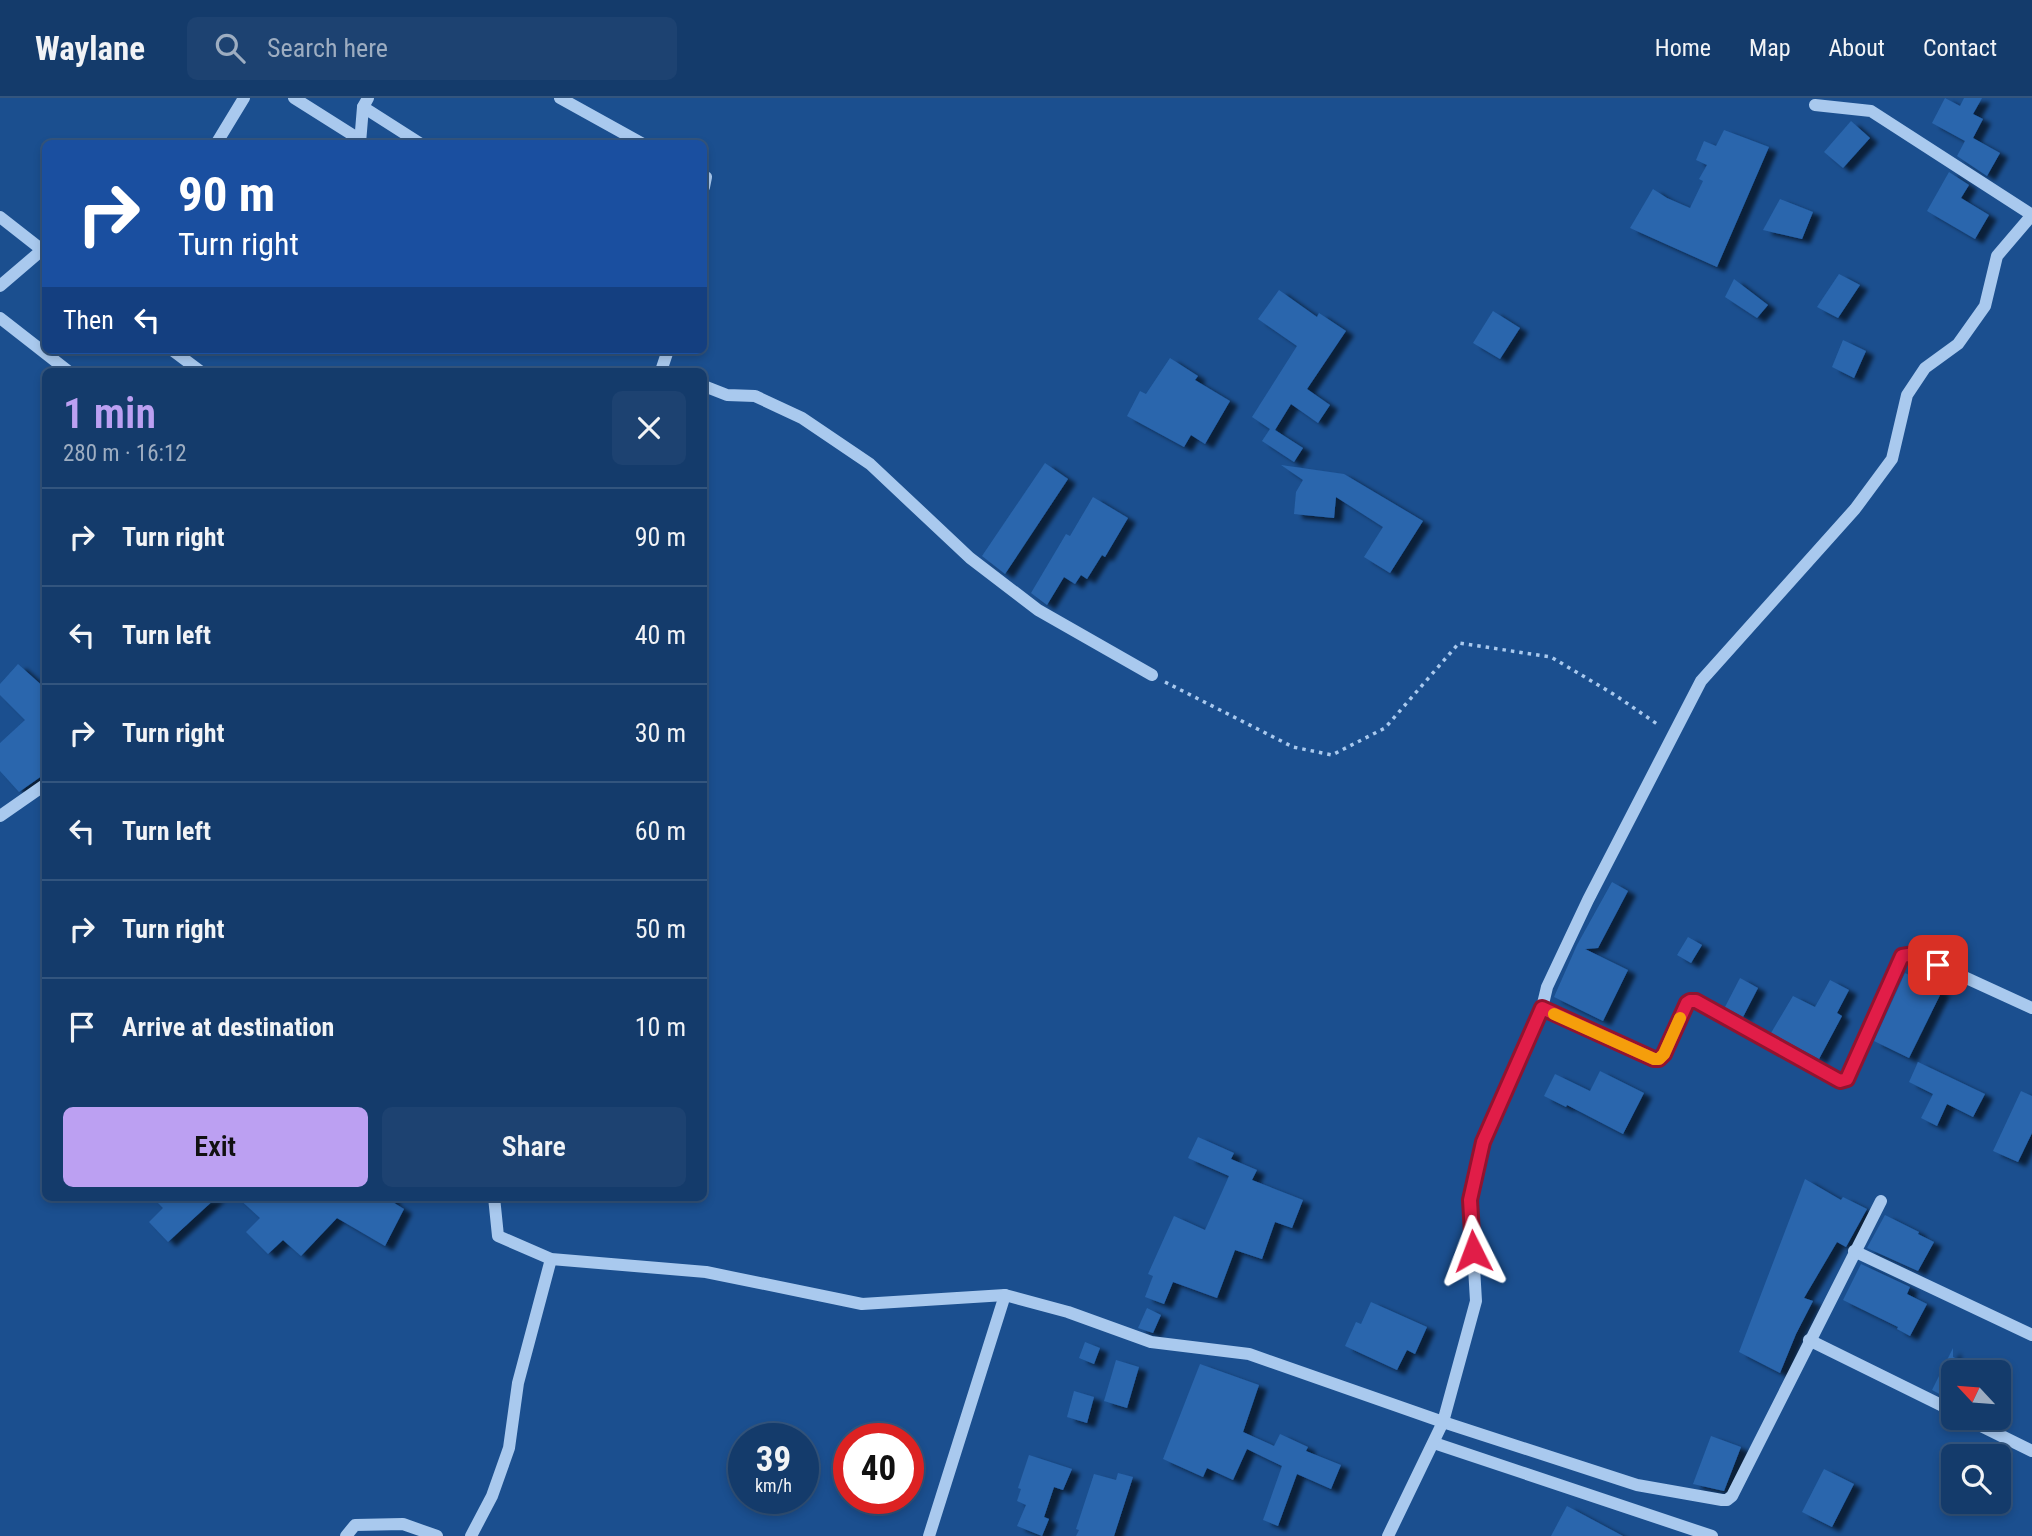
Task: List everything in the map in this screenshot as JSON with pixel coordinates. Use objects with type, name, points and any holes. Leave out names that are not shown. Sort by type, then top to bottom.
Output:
[{"type":"street","points":[[218,140],[244,98]]},
{"type":"street","points":[[294,98],[358,140]]},
{"type":"street","points":[[560,98],[636,140]]},
{"type":"street","points":[[360,140],[366,102],[416,140]]},
{"type":"street","points":[[1388,1536],[1443,1422],[1476,1301],[1470,1200],[1483,1142],[1542,1008],[1547,987],[1588,900],[1701,681],[1855,509],[1892,459],[1907,395],[1925,368],[1958,344],[1985,306],[1997,256],[2032,215],[1872,104],[1815,105]]},
{"type":"street","points":[[0,218],[42,250]]},
{"type":"street","points":[[0,286],[42,254]]},
{"type":"street","points":[[0,318],[42,351]]},
{"type":"street","points":[[46,354],[64,368]]},
{"type":"street","points":[[177,354],[196,368]]},
{"type":"street","points":[[707,387],[727,395],[755,396],[802,418],[870,464],[970,558],[1038,610],[1152,675]]},
{"type":"street","points":[[0,816],[42,787]]},
{"type":"street","points":[[1542,1008],[1659,1059],[1664,1054],[1687,1003],[1696,1001],[1840,1081],[1847,1079],[1902,956],[1907,953],[2032,1008]]},
{"type":"street","points":[[494,1201],[498,1236],[551,1259],[706,1272],[862,1304],[1005,1295],[1068,1312],[1151,1342],[1249,1354],[1443,1422],[1637,1485],[1727,1500],[1732,1496],[1881,1201]]},
{"type":"street","points":[[1854,1251],[2032,1335]]},
{"type":"street","points":[[471,1536],[492,1496],[509,1448],[518,1382],[551,1259]]},
{"type":"street","points":[[929,1536],[1005,1295]]},
{"type":"street","points":[[1809,1340],[1941,1405]]},
{"type":"street","points":[[1989,1430],[2032,1451]]},
{"type":"street","points":[[1434,1443],[1705,1535]]},
{"type":"street","points":[[346,1536],[355,1525],[403,1524],[437,1536]]},
{"type":"path","points":[[1152,675],[1293,747],[1332,755],[1385,727],[1459,643],[1551,657],[1615,695],[1673,736]]},
{"type":"building","points":[[1945,98],[1960,106],[1964,98],[1982,98],[1973,114],[1983,119],[1973,138],[2000,153],[1987,176],[1957,156],[1965,141],[1932,123]]},
{"type":"building","points":[[1851,121],[1870,138],[1843,168],[1824,152]]},
{"type":"building","points":[[1724,130],[1769,147],[1717,267],[1630,228],[1653,189],[1690,208],[1703,181],[1699,179],[1707,165],[1696,160],[1704,141],[1716,146]]},
{"type":"building","points":[[1949,172],[1969,185],[1961,198],[1989,215],[1975,239],[1927,211]]},
{"type":"building","points":[[1780,199],[1813,212],[1802,239],[1763,230]]},
{"type":"building","points":[[1839,274],[1860,285],[1838,318],[1817,307]]},
{"type":"building","points":[[1734,279],[1768,305],[1757,318],[1725,297]]},
{"type":"building","points":[[1279,290],[1317,317],[1319,313],[1346,331],[1307,389],[1330,405],[1318,423],[1291,404],[1275,430],[1303,448],[1294,462],[1262,441],[1270,429],[1252,417],[1297,346],[1258,319]]},
{"type":"building","points":[[1493,311],[1520,328],[1500,359],[1473,343]]},
{"type":"building","points":[[1843,340],[1866,351],[1854,378],[1832,367]]},
{"type":"building","points":[[1170,358],[1198,376],[1195,380],[1230,401],[1205,444],[1191,435],[1184,447],[1127,416],[1140,391],[1146,394]]},
{"type":"building","points":[[1045,463],[1068,479],[1005,574],[982,556]]},
{"type":"building","points":[[1281,465],[1344,474],[1423,521],[1390,573],[1364,557],[1383,527],[1336,497],[1334,518],[1294,514],[1296,492],[1303,480]]},
{"type":"building","points":[[1093,497],[1128,518],[1105,557],[1102,555],[1087,579],[1081,575],[1075,584],[1064,577],[1047,605],[1031,593],[1066,534],[1070,536]]},
{"type":"building","points":[[18,664],[42,685],[42,776],[19,792],[0,771],[0,743],[25,720],[0,695],[0,684]]},
{"type":"building","points":[[1612,882],[1628,891],[1598,948],[1585,949],[1628,970],[1603,1021],[1554,997],[1577,945]]},
{"type":"building","points":[[1688,937],[1702,945],[1691,963],[1677,955]]},
{"type":"building","points":[[1905,973],[1942,991],[1909,1058],[1874,1041]]},
{"type":"building","points":[[1740,978],[1758,988],[1743,1017],[1725,1007]]},
{"type":"building","points":[[1830,980],[1849,990],[1837,1013],[1842,1016],[1819,1059],[1771,1033],[1793,996],[1815,1007]]},
{"type":"building","points":[[1918,1062],[1985,1094],[1973,1117],[1947,1104],[1937,1126],[1921,1118],[1933,1094],[1909,1082]]},
{"type":"building","points":[[1600,1071],[1644,1093],[1623,1134],[1544,1096],[1555,1074],[1590,1091]]},
{"type":"building","points":[[2021,1091],[2032,1096],[2032,1133],[2018,1162],[1993,1151]]},
{"type":"building","points":[[1198,1137],[1234,1153],[1231,1159],[1257,1170],[1252,1180],[1303,1200],[1292,1228],[1275,1222],[1262,1259],[1235,1250],[1217,1298],[1173,1282],[1164,1304],[1145,1297],[1153,1276],[1148,1274],[1174,1216],[1205,1230],[1229,1176],[1188,1158]]},
{"type":"building","points":[[1805,1179],[1841,1200],[1843,1197],[1867,1209],[1846,1247],[1837,1242],[1804,1298],[1813,1301],[1780,1373],[1739,1352]]},
{"type":"building","points":[[156,1201],[213,1201],[168,1242],[149,1222],[163,1208]]},
{"type":"building","points":[[241,1201],[391,1201],[404,1209],[385,1246],[337,1218],[301,1256],[283,1240],[268,1254],[246,1232],[260,1218]]},
{"type":"building","points":[[1885,1215],[1934,1242],[1918,1271],[1867,1248]]},
{"type":"building","points":[[1861,1264],[1910,1287],[1907,1294],[1927,1304],[1910,1336],[1897,1329],[1898,1327],[1843,1300]]},
{"type":"building","points":[[1371,1302],[1427,1327],[1415,1354],[1407,1350],[1397,1370],[1345,1346],[1356,1322],[1361,1324]]},
{"type":"building","points":[[1147,1308],[1161,1315],[1153,1333],[1138,1328]]},
{"type":"building","points":[[1085,1342],[1100,1348],[1094,1364],[1079,1358]]},
{"type":"building","points":[[1953,1348],[1953,1357],[1959,1360],[1947,1360]]},
{"type":"building","points":[[1116,1360],[1139,1367],[1127,1408],[1104,1401]]},
{"type":"building","points":[[1200,1364],[1259,1385],[1243,1432],[1274,1446],[1280,1434],[1308,1447],[1306,1451],[1341,1465],[1331,1489],[1297,1474],[1278,1526],[1263,1520],[1282,1466],[1247,1449],[1233,1480],[1207,1468],[1203,1477],[1163,1459]]},
{"type":"building","points":[[1941,1372],[1941,1395],[1932,1390]]},
{"type":"building","points":[[1074,1391],[1094,1397],[1087,1423],[1067,1417]]},
{"type":"building","points":[[1711,1436],[1741,1447],[1724,1491],[1693,1484]]},
{"type":"building","points":[[1029,1455],[1072,1469],[1063,1490],[1054,1487],[1044,1517],[1049,1519],[1042,1536],[1017,1526],[1026,1505],[1017,1501],[1021,1489],[1018,1488]]},
{"type":"building","points":[[1824,1469],[1854,1484],[1832,1527],[1802,1512]]},
{"type":"building","points":[[1118,1473],[1133,1477],[1114,1536],[1076,1536],[1094,1474],[1116,1480]]},
{"type":"building","points":[[1567,1506],[1623,1536],[1551,1536]]},
{"type":"slow traffic","points":[[1554,1014],[1654,1059],[1659,1059],[1664,1054],[1680,1018]]},
{"type":"route","points":[[1473,1251],[1470,1200],[1483,1142],[1542,1008],[1659,1059],[1664,1054],[1687,1003],[1696,1001],[1840,1081],[1847,1079],[1902,956],[1907,953],[1914,954],[1938,965]]}]
